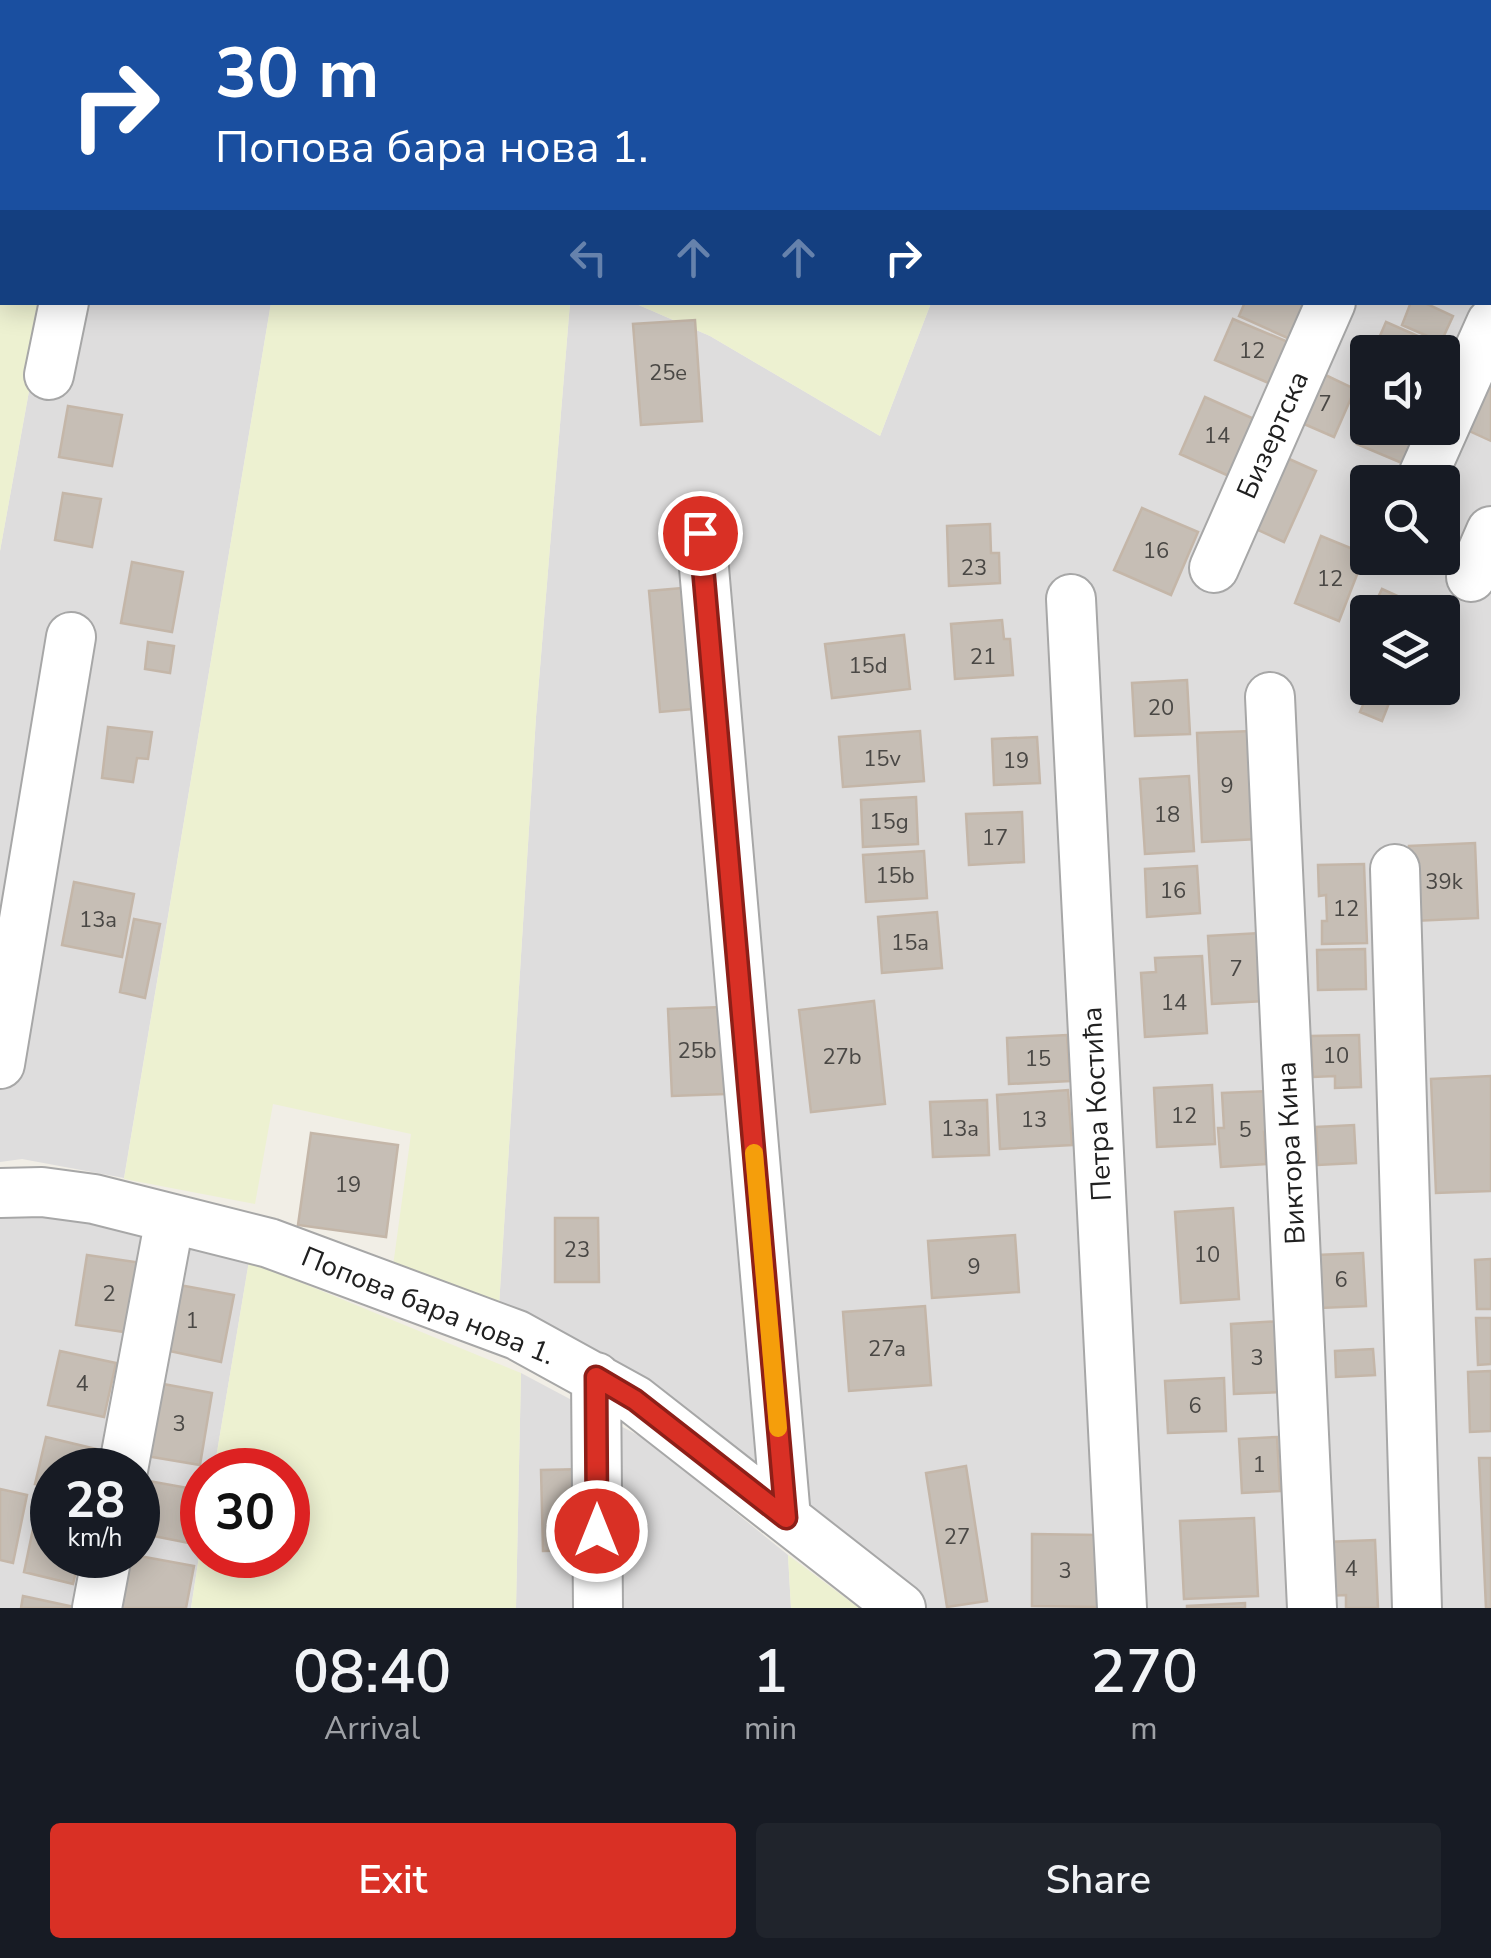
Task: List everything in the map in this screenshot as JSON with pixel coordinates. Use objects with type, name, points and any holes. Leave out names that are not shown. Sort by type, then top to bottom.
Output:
[{"type":"street","points":[[49,375],[63,305]]},
{"type":"street","name":"Бизертска","points":[[1214,568],[1330,305]]},
{"type":"street","points":[[1428,465],[1491,323]]},
{"type":"street","points":[[1471,577],[1491,531]]},
{"type":"street","points":[[700,533],[786,1518]]},
{"type":"street","name":"Петра Костића","points":[[1071,600],[1122,1608]]},
{"type":"street","points":[[0,1064],[71,638]]},
{"type":"street","name":"Виктора Кина","points":[[1270,697],[1312,1608]]},
{"type":"street","points":[[1395,869],[1417,1608]]},
{"type":"street","name":"Попова бара нова 1.","points":[[0,1193],[70,1195],[269,1243],[516,1335],[635,1400],[901,1608]]},
{"type":"street","points":[[127,1448],[170,1218]]},
{"type":"street","points":[[596,1377],[598,1608]]},
{"type":"street","points":[[98,1608],[103,1578]]},
{"type":"shaded area","points":[[45,305],[271,305],[124,1178],[22,1159],[0,1162],[0,551]]},
{"type":"shaded area","points":[[570,305],[639,305],[710,336],[880,436],[930,305],[1491,305],[1491,1608],[925,1608],[751,1480],[499,1306],[536,717]]},
{"type":"shaded area","points":[[0,1212],[90,1212],[249,1261],[218,1448],[180,1448],[180,1578],[196,1578],[191,1608],[0,1608]]},
{"type":"shaded area","points":[[521,1373],[645,1439],[788,1555],[791,1608],[516,1608]]},
{"type":"green space","points":[[0,305],[45,305],[0,551]]},
{"type":"green space","points":[[271,305],[570,305],[536,717],[499,1306],[393,1266],[411,1134],[273,1104],[255,1204],[124,1179]]},
{"type":"green space","points":[[639,305],[930,305],[880,436],[710,336]]},
{"type":"green space","points":[[249,1261],[521,1373],[516,1608],[191,1608],[196,1578],[310,1578],[310,1448],[218,1448]]},
{"type":"green space","points":[[788,1555],[859,1608],[791,1608]]},
{"type":"building","points":[[1244,305],[1308,305],[1292,340],[1239,316]]},
{"type":"building","points":[[1410,305],[1429,305],[1453,316],[1444,335],[1425,335],[1402,325]]},
{"type":"building","points":[[1233,319],[1288,342],[1271,384],[1215,360]]},
{"type":"building","points":[[695,320],[702,421],[641,425],[633,324]]},
{"type":"building","points":[[1386,322],[1416,335],[1380,335]]},
{"type":"building","points":[[1317,371],[1350,387],[1350,400],[1334,437],[1295,420]]},
{"type":"building","points":[[1478,376],[1491,382],[1491,441],[1460,427],[1460,416]]},
{"type":"building","points":[[1205,397],[1254,419],[1229,476],[1180,454]]},
{"type":"building","points":[[68,406],[122,415],[112,466],[59,457]]},
{"type":"building","points":[[1359,445],[1410,445],[1402,463]]},
{"type":"building","points":[[1278,454],[1316,471],[1284,542],[1247,525]]},
{"type":"building","points":[[63,493],[101,499],[92,547],[55,540]]},
{"type":"building","points":[[1142,508],[1198,532],[1171,595],[1114,570]]},
{"type":"building","points":[[990,524],[991,553],[999,553],[1000,583],[949,586],[947,526]]},
{"type":"building","points":[[1321,536],[1350,548],[1350,575],[1357,575],[1339,621],[1295,603]]},
{"type":"building","points":[[132,562],[183,572],[172,632],[121,623]]},
{"type":"building","points":[[693,587],[704,708],[660,712],[649,591]]},
{"type":"building","points":[[1002,620],[1004,639],[1010,639],[1013,675],[955,679],[951,624]]},
{"type":"building","points":[[904,635],[910,689],[832,698],[825,644]]},
{"type":"building","points":[[148,642],[174,646],[170,673],[145,669]]},
{"type":"building","points":[[1187,680],[1190,734],[1135,736],[1132,683]]},
{"type":"building","points":[[1363,705],[1388,705],[1382,721],[1360,712]]},
{"type":"building","points":[[108,727],[152,732],[148,759],[137,758],[133,782],[102,778]]},
{"type":"building","points":[[920,731],[924,781],[843,787],[839,737]]},
{"type":"building","points":[[1252,731],[1258,839],[1202,842],[1197,733]]},
{"type":"building","points":[[1037,737],[1040,783],[994,785],[992,739]]},
{"type":"building","points":[[1189,776],[1194,851],[1145,854],[1140,779]]},
{"type":"building","points":[[916,797],[918,844],[863,847],[861,800]]},
{"type":"building","points":[[1022,812],[1024,862],[969,865],[966,814]]},
{"type":"building","points":[[1475,843],[1478,918],[1413,921],[1409,846]]},
{"type":"building","points":[[924,851],[927,898],[866,902],[863,855]]},
{"type":"building","points":[[1364,864],[1367,943],[1322,944],[1322,921],[1327,921],[1326,895],[1319,896],[1318,865]]},
{"type":"building","points":[[1197,866],[1200,913],[1147,917],[1145,869]]},
{"type":"building","points":[[74,882],[134,894],[122,957],[62,945]]},
{"type":"building","points":[[937,912],[942,968],[882,973],[878,917]]},
{"type":"building","points":[[134,919],[160,924],[145,998],[120,992]]},
{"type":"building","points":[[1260,933],[1264,1001],[1212,1004],[1208,936]]},
{"type":"building","points":[[1365,949],[1366,989],[1318,990],[1317,950]]},
{"type":"building","points":[[1202,956],[1207,1033],[1145,1037],[1141,973],[1156,972],[1155,958]]},
{"type":"building","points":[[874,1001],[885,1104],[811,1112],[799,1010]]},
{"type":"building","points":[[722,1007],[725,1094],[672,1096],[668,1009]]},
{"type":"building","points":[[1067,1035],[1070,1081],[1009,1084],[1007,1038]]},
{"type":"building","points":[[1359,1035],[1361,1087],[1335,1088],[1335,1076],[1313,1077],[1311,1036]]},
{"type":"building","points":[[1491,1076],[1491,1191],[1436,1193],[1431,1079]]},
{"type":"building","points":[[1212,1085],[1215,1144],[1157,1147],[1154,1088]]},
{"type":"building","points":[[1068,1090],[1072,1145],[1000,1149],[997,1095]]},
{"type":"building","points":[[1270,1091],[1272,1132],[1264,1132],[1266,1164],[1221,1167],[1218,1128],[1224,1128],[1222,1093]]},
{"type":"building","points":[[987,1100],[989,1155],[933,1157],[930,1102]]},
{"type":"building","points":[[1354,1125],[1356,1163],[1318,1165],[1316,1127]]},
{"type":"building","points":[[311,1133],[398,1145],[386,1237],[298,1225]]},
{"type":"building","points":[[1233,1208],[1239,1299],[1181,1303],[1175,1212]]},
{"type":"building","points":[[555,1218],[598,1218],[599,1282],[555,1282]]},
{"type":"building","points":[[1015,1235],[1019,1292],[932,1298],[928,1241]]},
{"type":"building","points":[[1363,1253],[1366,1306],[1320,1308],[1317,1255]]},
{"type":"building","points":[[87,1255],[142,1263],[131,1333],[76,1325]]},
{"type":"building","points":[[1491,1259],[1491,1309],[1477,1309],[1475,1260]]},
{"type":"building","points":[[163,1282],[234,1295],[221,1362],[151,1347]]},
{"type":"building","points":[[925,1306],[931,1385],[849,1391],[843,1312]]},
{"type":"building","points":[[1476,1318],[1491,1318],[1491,1364],[1478,1365]]},
{"type":"building","points":[[1281,1321],[1284,1392],[1234,1394],[1231,1324]]},
{"type":"building","points":[[1373,1349],[1375,1375],[1336,1377],[1335,1351]]},
{"type":"building","points":[[60,1351],[116,1363],[104,1417],[48,1405]]},
{"type":"building","points":[[1491,1371],[1491,1431],[1470,1432],[1468,1372]]},
{"type":"building","points":[[1224,1378],[1226,1431],[1168,1433],[1165,1381]]},
{"type":"building","points":[[158,1383],[212,1393],[203,1448],[180,1448],[180,1462],[160,1458],[160,1448],[147,1448]]},
{"type":"building","points":[[46,1437],[92,1448],[43,1448]]},
{"type":"building","points":[[1277,1437],[1280,1491],[1242,1493],[1239,1439]]},
{"type":"building","points":[[1479,1458],[1491,1458],[1491,1608],[1486,1608]]},
{"type":"building","points":[[966,1466],[987,1601],[947,1607],[926,1473]]},
{"type":"building","points":[[584,1469],[585,1550],[543,1551],[541,1470]]},
{"type":"building","points":[[160,1483],[180,1487],[180,1541],[160,1537]]},
{"type":"building","points":[[0,1489],[27,1495],[13,1563],[0,1560]]},
{"type":"building","points":[[1254,1518],[1258,1596],[1184,1599],[1180,1521]]},
{"type":"building","points":[[1032,1534],[1099,1535],[1099,1607],[1032,1606]]},
{"type":"building","points":[[1375,1540],[1378,1608],[1346,1608],[1346,1595],[1327,1596],[1325,1542]]},
{"type":"building","points":[[30,1543],[30,1573],[24,1572]]},
{"type":"building","points":[[160,1560],[180,1563],[180,1578],[192,1578],[186,1608],[112,1608],[118,1578],[160,1578]]},
{"type":"building","points":[[48,1578],[74,1578],[73,1584]]},
{"type":"building","points":[[23,1596],[79,1608],[21,1608]]},
{"type":"building","points":[[1245,1603],[1245,1608],[1187,1608],[1187,1606]]},
{"type":"slow traffic","points":[[754,1153],[778,1428]]},
{"type":"route","points":[[597,1531],[596,1377],[635,1400],[786,1518],[700,533]]}]
